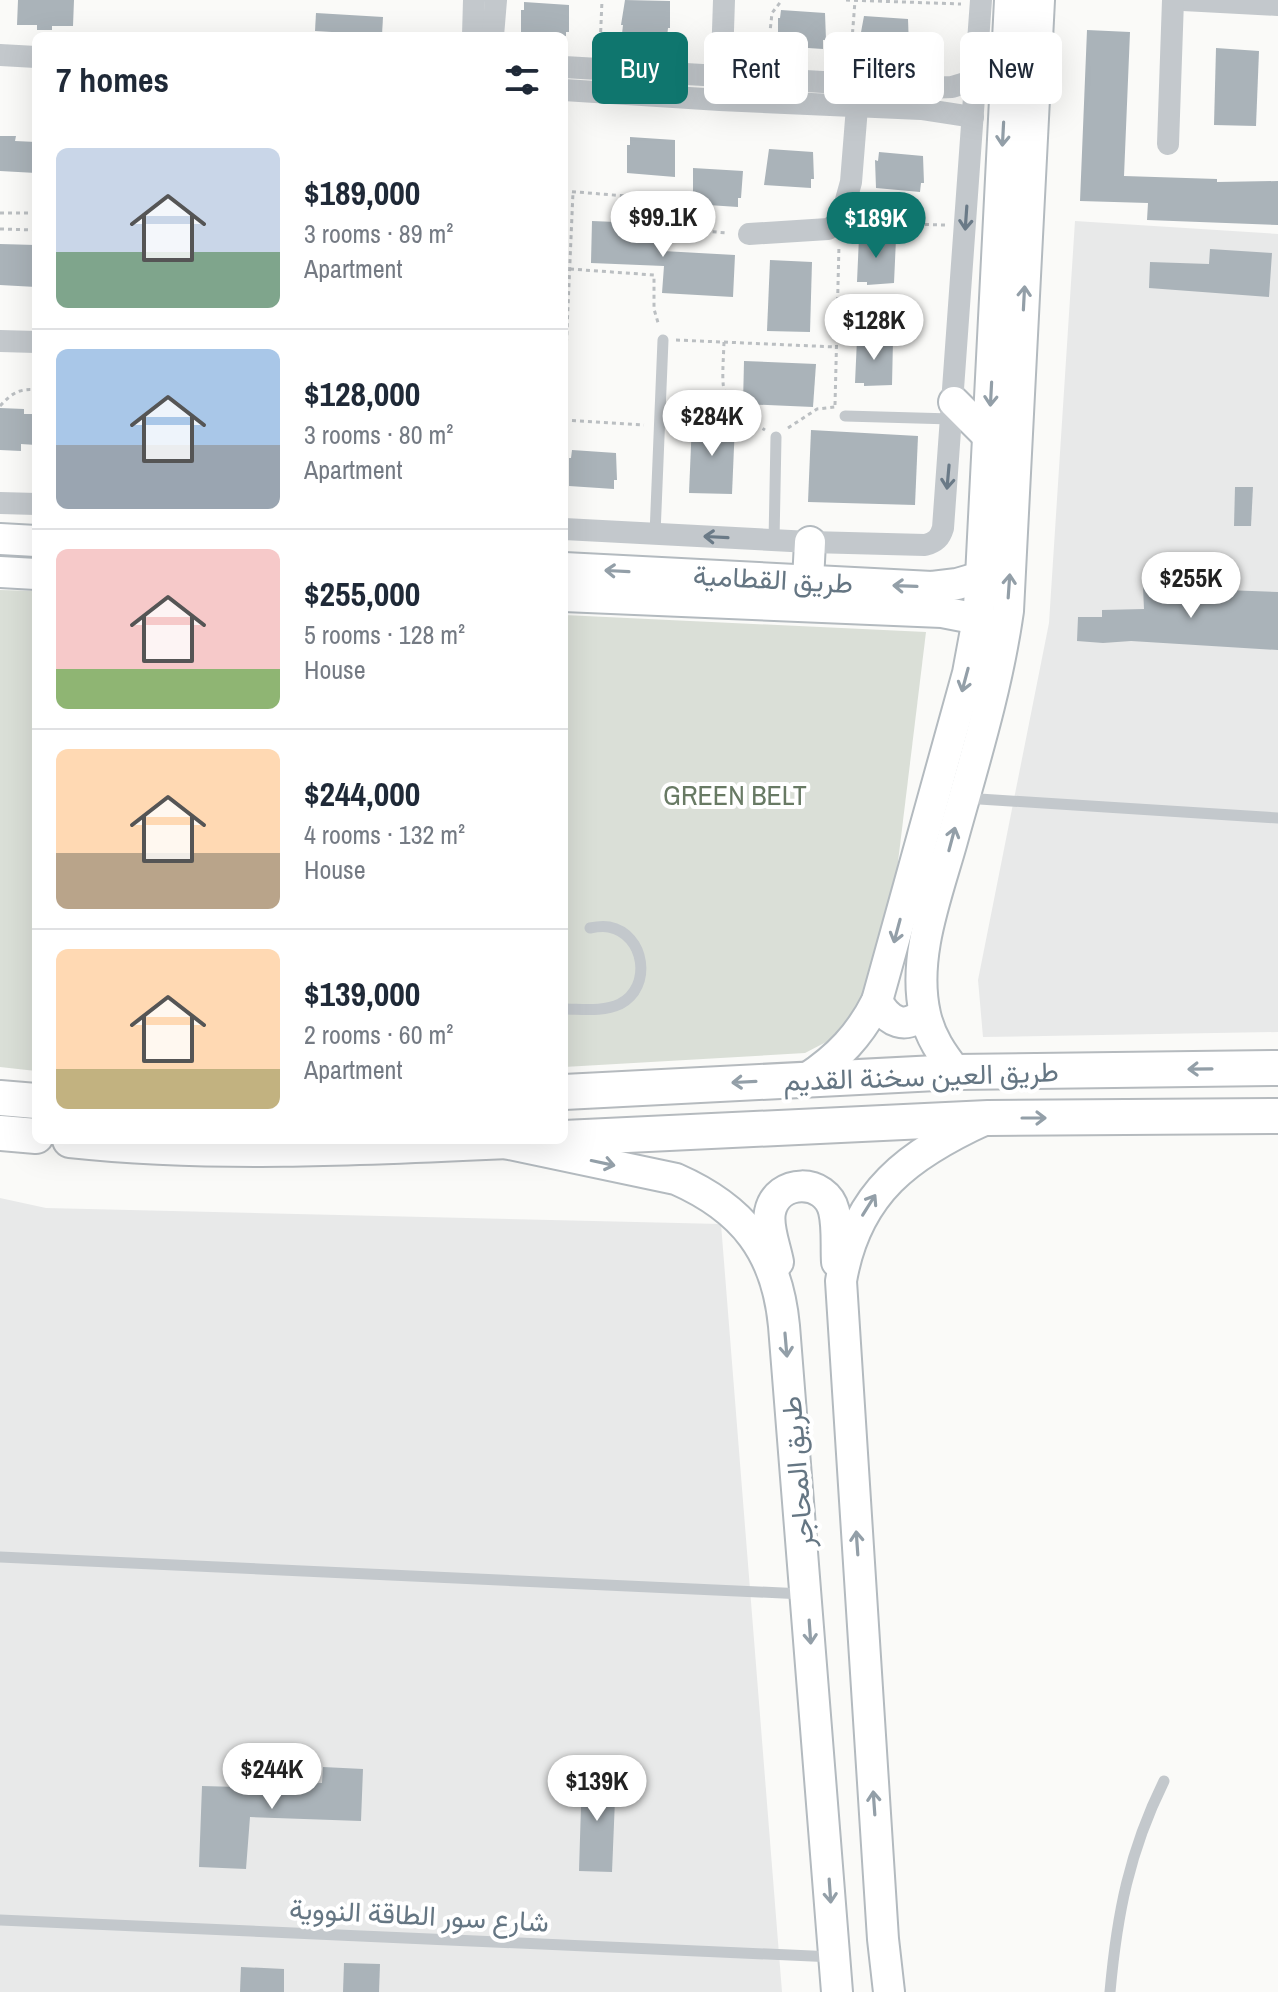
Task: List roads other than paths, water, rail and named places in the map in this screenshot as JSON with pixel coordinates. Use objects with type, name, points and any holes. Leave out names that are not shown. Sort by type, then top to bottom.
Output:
[{"type":"main road","name":"طريق العين سخنة القديم","points":[[568,1092],[956,1072],[1278,1068]]},
{"type":"main road","points":[[0,1098],[32,1101]]},
{"type":"main road","name":"طريق العين سخنة القديم","points":[[568,1138],[988,1118],[1278,1116]]},
{"type":"main road","points":[[0,1133],[32,1136]]},
{"type":"main road","points":[[141,1144],[230,1149],[453,1144]]},
{"type":"street","points":[[473,32],[474,0]]},
{"type":"street","points":[[493,32],[496,0]]},
{"type":"street","points":[[723,32],[724,0]]},
{"type":"street","points":[[956,1072],[931,1034],[924,1012],[923,966],[925,943],[996,682],[1008,611],[1039,0]]},
{"type":"street","points":[[1168,144],[1173,0]]},
{"type":"street","points":[[1183,0],[1278,5]]},
{"type":"street","points":[[984,32],[990,1]]},
{"type":"street","points":[[806,1079],[840,1054],[861,1029],[877,1001],[968,673],[978,619],[988,436],[990,1]]},
{"type":"street","points":[[0,55],[32,57]]},
{"type":"street","points":[[568,67],[599,69],[704,86]]},
{"type":"street","points":[[808,83],[940,88],[960,83]]},
{"type":"street","points":[[568,90],[704,89]]},
{"type":"street","points":[[808,101],[973,117]]},
{"type":"street","points":[[568,529],[774,541],[925,545],[941,537],[953,411],[974,104]]},
{"type":"street","points":[[749,234],[828,229],[840,222],[851,182],[857,107]]},
{"type":"street","points":[[0,341],[32,342]]},
{"type":"street","points":[[953,411],[988,436]]},
{"type":"street","points":[[0,503],[32,504]]},
{"type":"street","points":[[0,539],[32,541]]},
{"type":"street","points":[[808,581],[810,542]]},
{"type":"street","name":"طريق القطامية","points":[[568,568],[932,587],[981,577]]},
{"type":"street","points":[[0,572],[32,574]]},
{"type":"street","name":"طريق القطامية","points":[[568,596],[942,612],[978,619]]},
{"type":"street","points":[[877,1001],[890,1019],[898,1023],[909,1023],[924,1012]]},
{"type":"street","name":"طريق المحاجر","points":[[889,1992],[841,1281],[857,1225],[877,1192],[929,1150],[988,1118]]},
{"type":"street","name":"طريق المحاجر","points":[[528,1144],[676,1179],[702,1190],[725,1205],[745,1225],[762,1247],[774,1272],[782,1298],[837,1992]]},
{"type":"street","points":[[782,1298],[779,1263],[769,1216],[772,1204],[779,1195],[801,1185],[822,1192],[834,1210],[841,1300]]},
{"type":"lane","points":[[655,534],[663,340]]},
{"type":"lane","points":[[845,416],[953,411]]},
{"type":"lane","points":[[774,541],[776,437]]},
{"type":"lane","points":[[964,798],[1278,818]]},
{"type":"lane","points":[[568,1009],[603,1009],[622,1003],[636,989],[642,971],[639,951],[627,936],[609,927],[590,928]]},
{"type":"lane","points":[[0,1557],[807,1594]]},
{"type":"lane","points":[[1110,1992],[1115,1934],[1127,1874],[1137,1842],[1164,1781]]},
{"type":"lane","name":"شارع سور الطاقة النووية","points":[[0,1920],[835,1957]]},
{"type":"park label","name":"GREEN BELT","points":[[735,795]]}]
